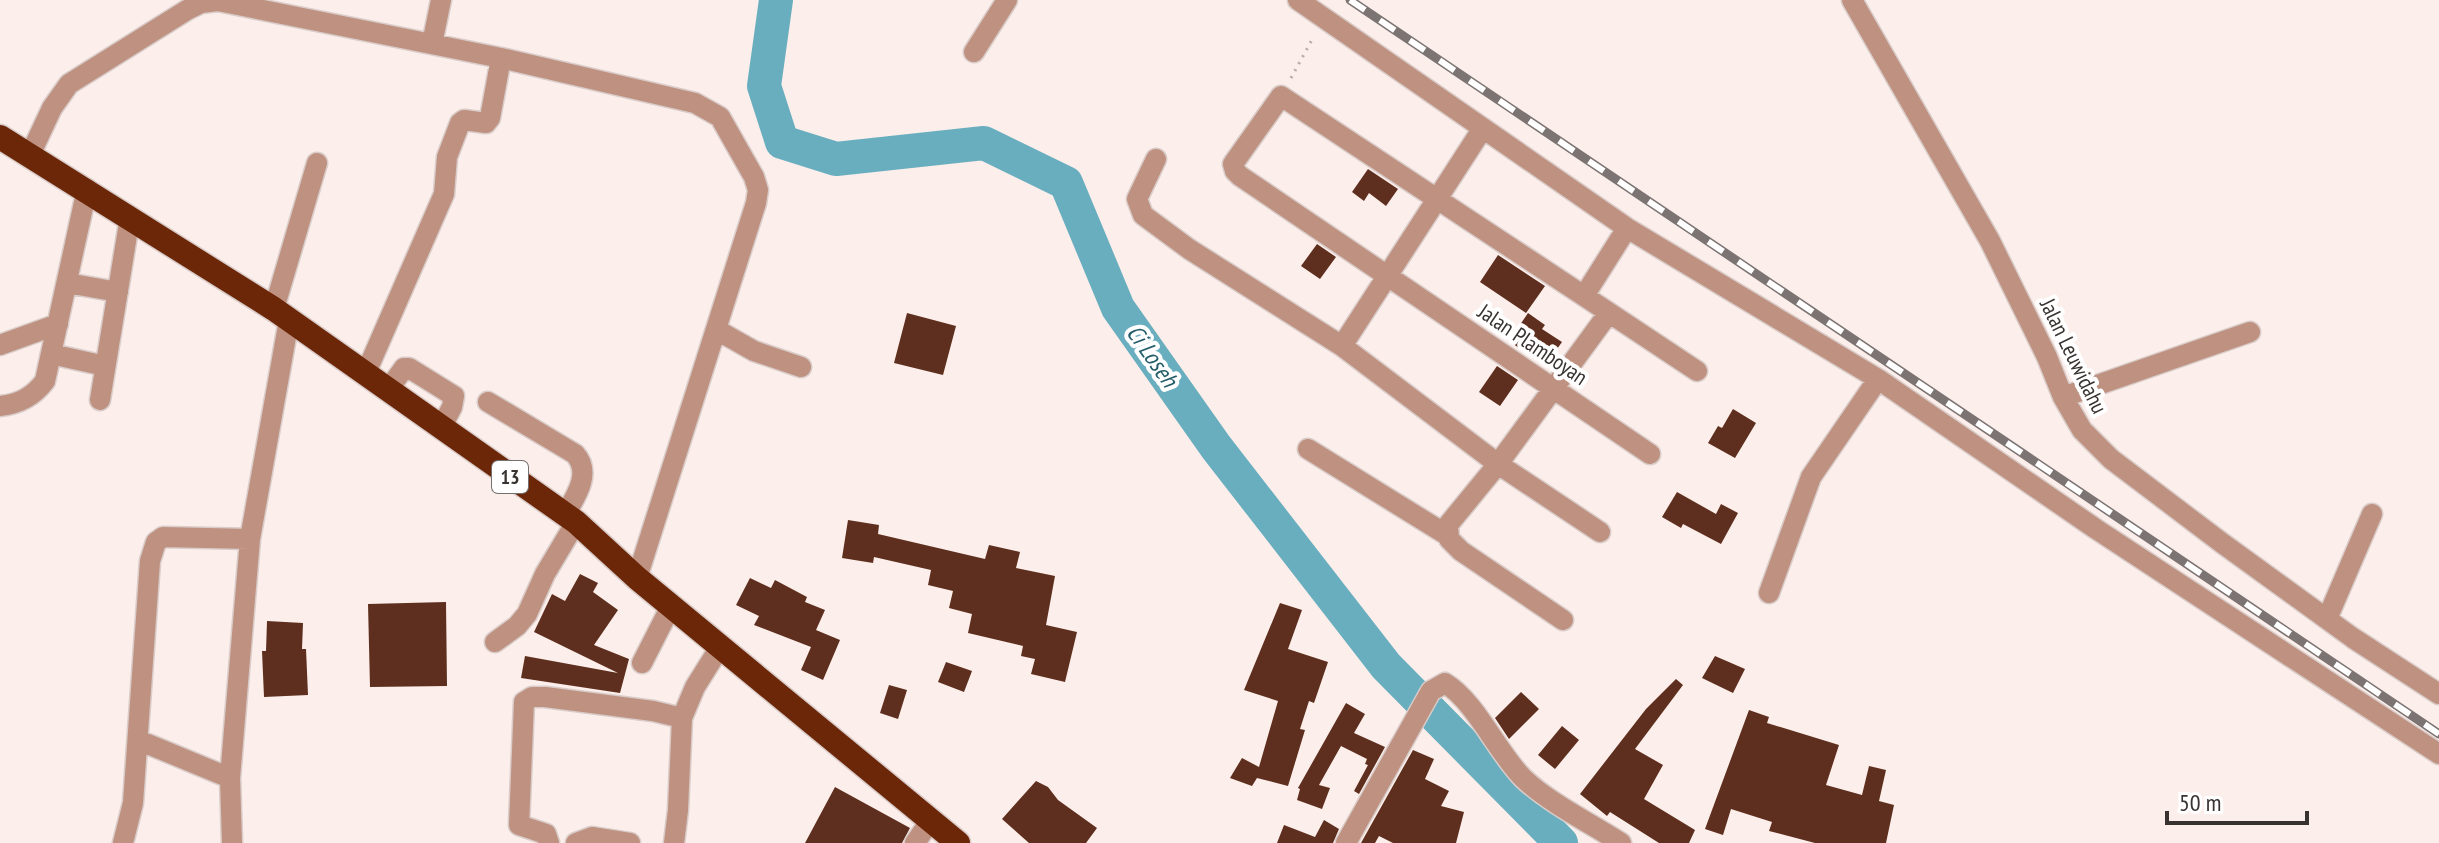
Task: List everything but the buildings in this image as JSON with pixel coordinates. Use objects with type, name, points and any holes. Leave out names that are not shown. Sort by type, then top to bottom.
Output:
[{"type":"highway","name":"13","points":[[0,137],[87,189],[282,315],[570,519],[958,843]]},
{"type":"street","points":[[432,44],[441,0]]},
{"type":"street","points":[[974,52],[1007,0]]},
{"type":"street","points":[[1298,0],[1627,228],[1878,379],[2096,529],[2439,754]]},
{"type":"street","name":"Jalan Leuwidahu","points":[[1852,0],[1990,241],[2047,357],[2063,397],[2082,430],[2111,459],[2327,619],[2439,694]]},
{"type":"street","points":[[30,155],[52,108],[69,84],[201,3],[218,1],[501,58],[695,103],[720,117],[754,177],[758,190],[717,330],[637,578]]},
{"type":"street","points":[[365,375],[440,204],[447,157],[460,123],[464,120],[486,123],[490,118],[501,58]]},
{"type":"street","points":[[1281,96],[1697,371]]},
{"type":"street","name":"Jalan Plamboyan","points":[[1281,96],[1233,164],[1235,171],[1650,454]]},
{"type":"street","points":[[1342,346],[1483,128]]},
{"type":"street","points":[[1156,159],[1137,199],[1143,215],[1189,249],[1342,346],[1498,464],[1600,532]]},
{"type":"street","points":[[232,843],[230,778],[250,539],[282,315],[317,163]]},
{"type":"street","points":[[0,406],[17,404],[45,381],[87,189]]},
{"type":"street","points":[[100,400],[130,217]]},
{"type":"street","points":[[1584,296],[1627,228]]},
{"type":"street","points":[[67,283],[118,292]]},
{"type":"street","points":[[1447,535],[1448,525],[1556,388],[1608,314]]},
{"type":"street","points":[[0,345],[58,324]]},
{"type":"street","points":[[717,330],[754,351],[801,367]]},
{"type":"street","points":[[2063,397],[2250,332]]},
{"type":"street","points":[[51,354],[105,366]]},
{"type":"street","points":[[388,390],[404,368],[409,368],[454,396],[441,428]]},
{"type":"street","points":[[1769,593],[1811,477],[1878,379]]},
{"type":"street","points":[[488,402],[575,454],[583,471],[570,519],[523,621],[495,642]]},
{"type":"street","points":[[1308,449],[1447,535],[1461,551],[1563,620]]},
{"type":"street","points":[[2327,619],[2372,514]]},
{"type":"street","points":[[123,843],[133,803],[140,683],[153,548],[163,537],[250,539]]},
{"type":"street","points":[[642,663],[671,606]]},
{"type":"street","points":[[674,843],[682,718],[695,687],[720,647]]},
{"type":"street","points":[[1346,843],[1431,691],[1440,685],[1448,685],[1480,720],[1522,777],[1533,787],[1621,843]]},
{"type":"street","points":[[549,843],[546,834],[519,825],[524,702],[532,697],[545,697],[653,711],[682,718]]},
{"type":"street","points":[[138,740],[230,778]]},
{"type":"street","points":[[915,843],[931,820]]},
{"type":"street","points":[[576,843],[592,837],[630,843]]},
{"type":"path","points":[[1281,96],[1324,18]]},
{"type":"waterway","name":"Ci Loseh","points":[[776,0],[764,86],[782,142],[836,159],[984,143],[1066,183],[1118,308],[1216,447],[1386,666],[1561,843]]},
{"type":"railway","points":[[1350,0],[2439,734]]}]
